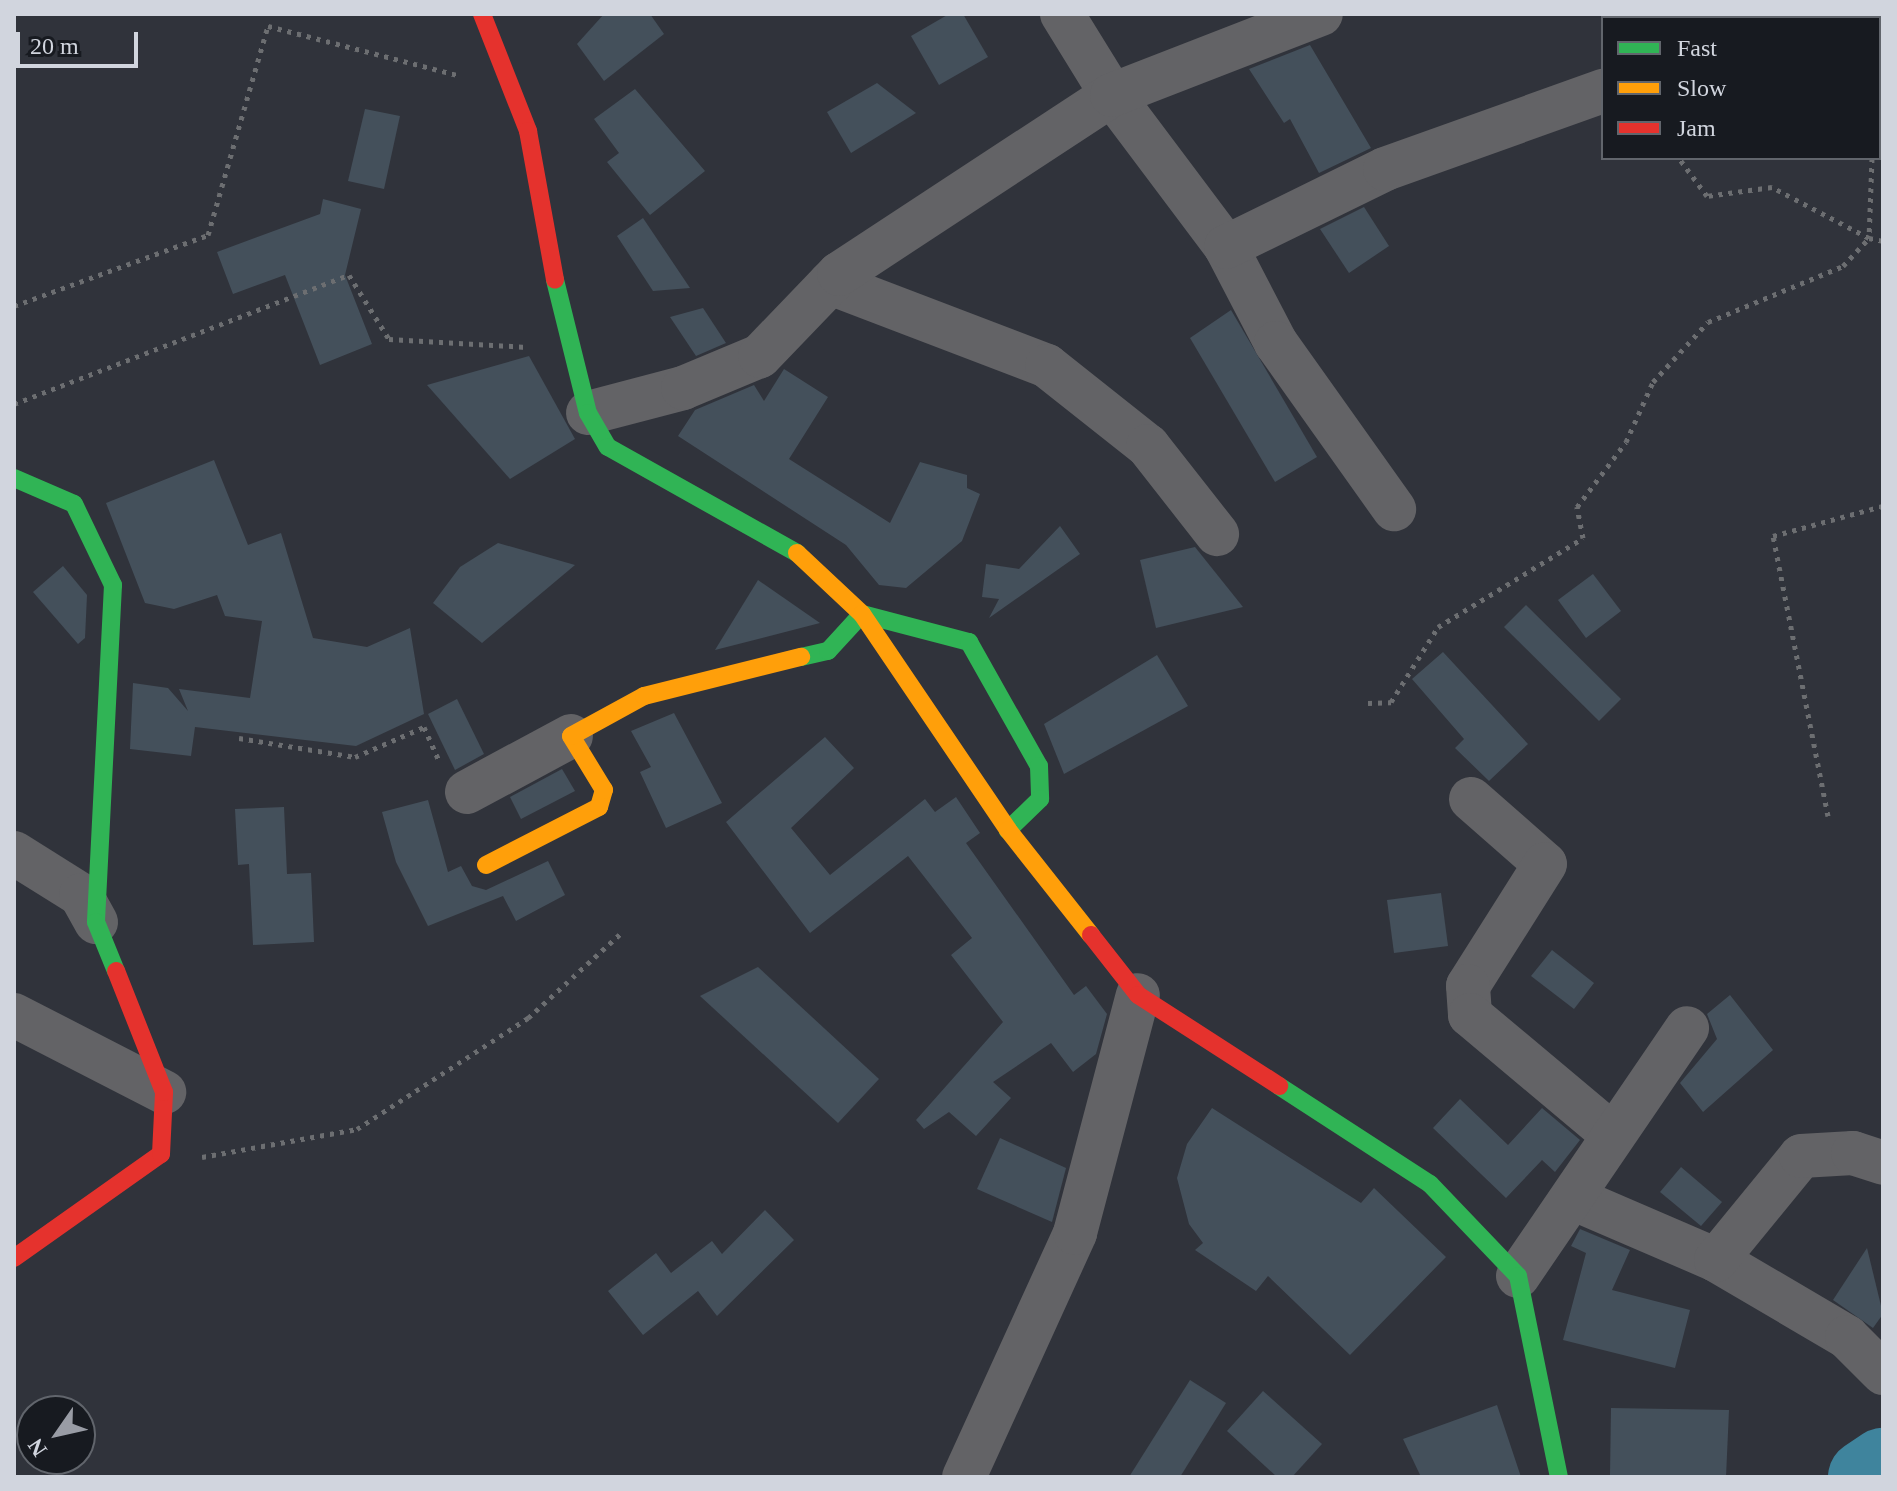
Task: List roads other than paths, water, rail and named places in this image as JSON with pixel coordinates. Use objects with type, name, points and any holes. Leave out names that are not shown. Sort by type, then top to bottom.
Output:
[{"type":"street","points":[[482,14],[513,80],[566,339],[588,413],[608,447],[805,558],[862,614],[1008,830],[1138,995],[1430,1184],[1518,1276],[1559,1477]]},
{"type":"street","points":[[1062,14],[1112,95],[1226,247],[1276,343],[1394,509]]},
{"type":"street","points":[[588,413],[683,388],[760,356],[830,283],[1112,95],[1236,27],[1321,14]]},
{"type":"street","points":[[1226,247],[1385,169],[1601,92]]},
{"type":"street","points":[[830,283],[1047,366],[1148,446],[1217,534]]},
{"type":"street","points":[[14,478],[74,504],[113,585],[96,922]]},
{"type":"street","points":[[467,792],[644,696],[698,679],[828,651],[862,614]]},
{"type":"street","points":[[862,614],[969,642],[1039,766],[1040,799],[1008,830]]},
{"type":"street","points":[[486,865],[599,807],[604,790],[571,736]]},
{"type":"street","points":[[1471,799],[1545,864],[1468,986],[1470,1015],[1612,1134]]},
{"type":"street","points":[[14,853],[81,895],[96,922],[164,1092],[161,1154],[14,1258]]},
{"type":"street","points":[[964,1477],[1075,1233],[1138,995]]},
{"type":"street","points":[[14,1015],[164,1092]]},
{"type":"street","points":[[1518,1276],[1577,1200],[1612,1134],[1687,1028]]},
{"type":"street","points":[[1716,1260],[1801,1156],[1853,1153],[1883,1163]]},
{"type":"street","points":[[1577,1200],[1716,1260],[1847,1337],[1883,1373]]},
{"type":"waterway","points":[[1865,1477],[1883,1465]]}]
